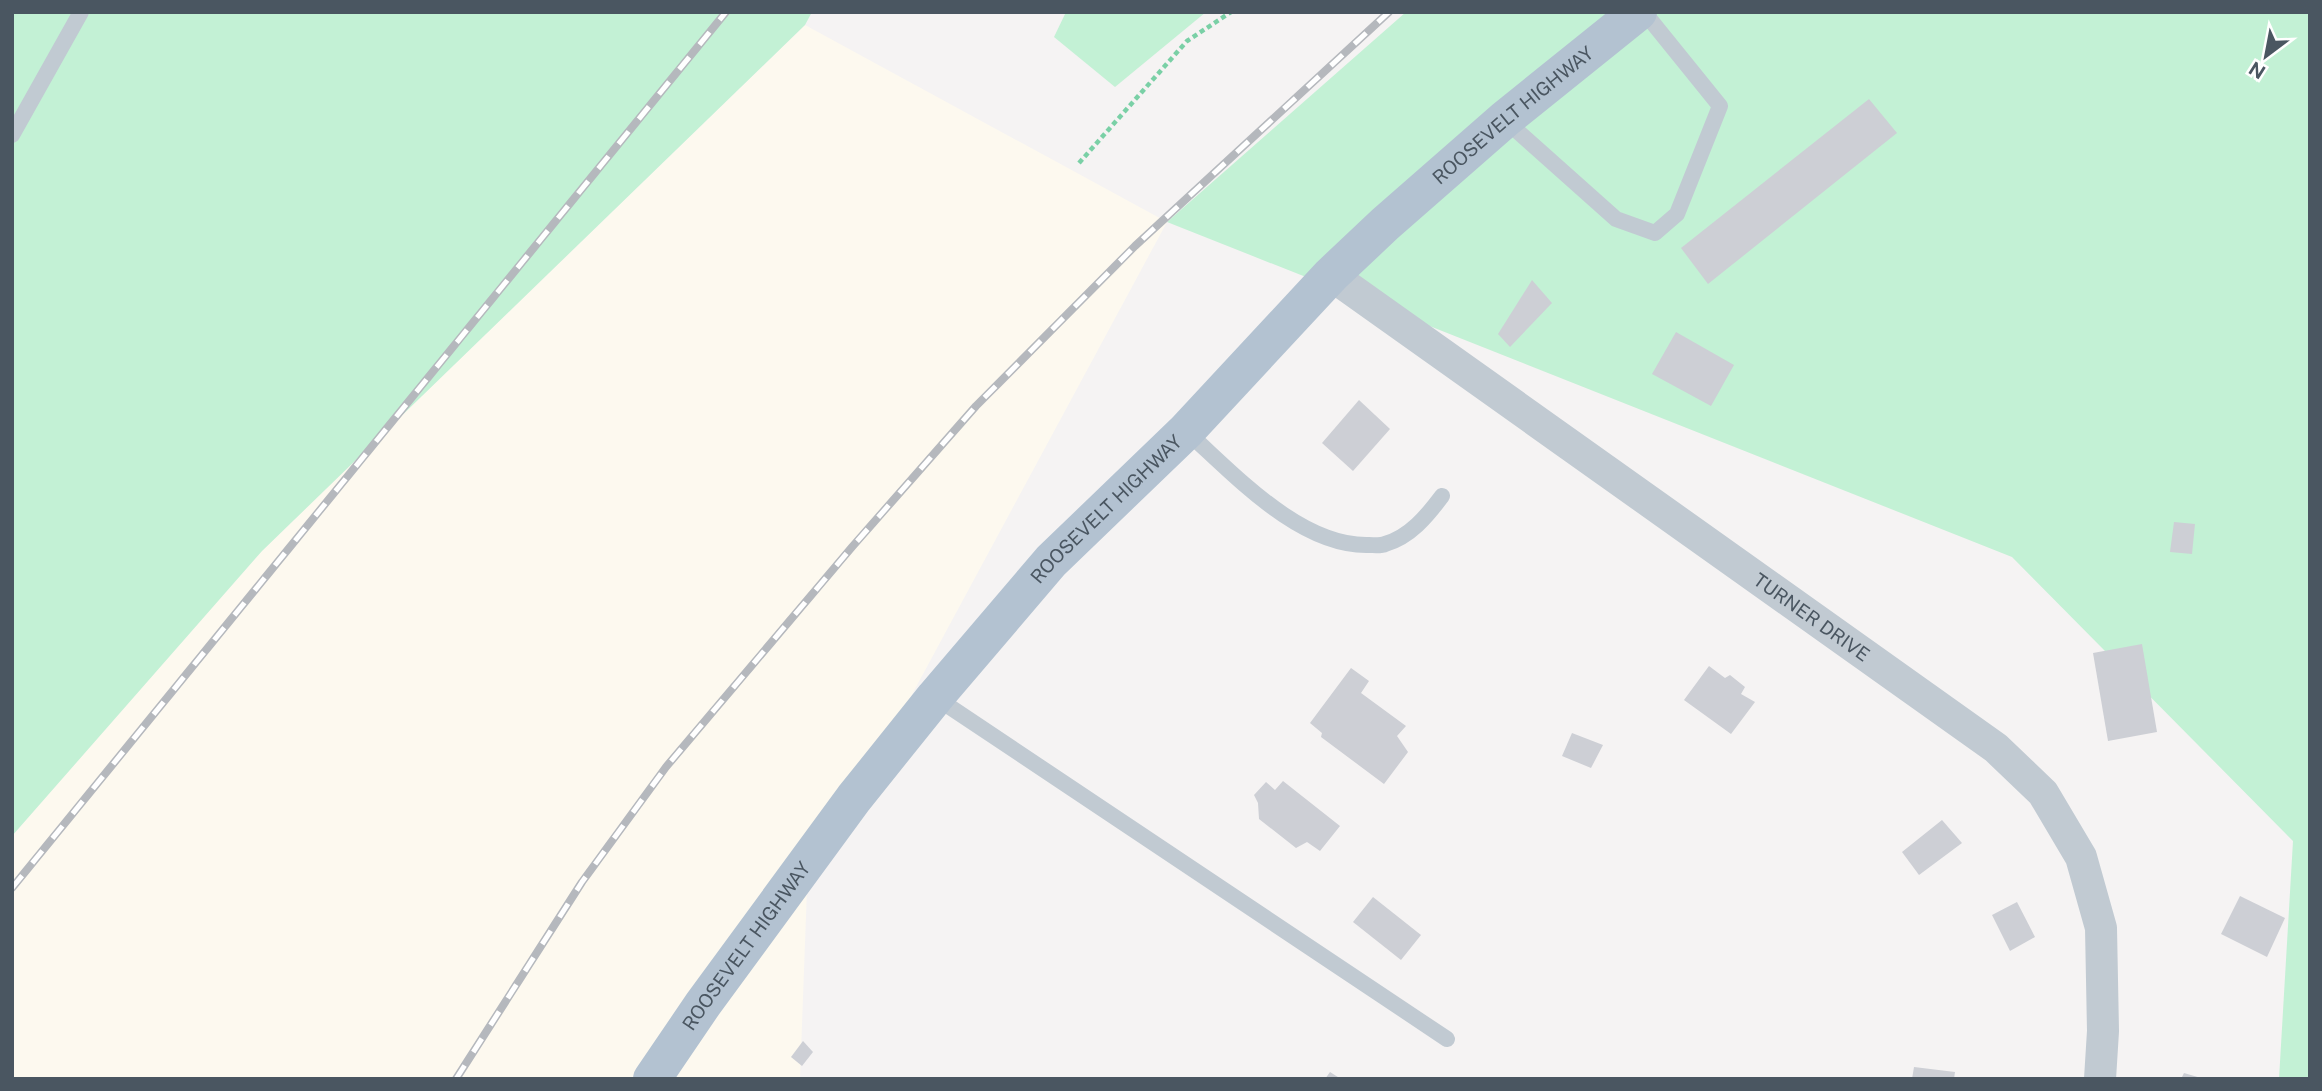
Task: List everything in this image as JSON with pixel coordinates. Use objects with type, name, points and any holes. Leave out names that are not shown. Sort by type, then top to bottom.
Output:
[{"type":"main road","name":"ROOSEVELT HIGHWAY","points":[[652,1079],[703,1004],[854,797],[1051,561],[1186,431],[1331,275],[1385,224],[1505,119],[1637,12]]},
{"type":"street","name":"TURNER DRIVE","points":[[1331,275],[1996,748],[2043,793],[2081,857],[2101,928],[2103,1031],[2100,1079]]},
{"type":"lane","points":[[12,135],[81,12]]},
{"type":"lane","points":[[1505,119],[1616,219],[1655,233],[1677,214],[1720,106],[1644,12]]},
{"type":"lane","points":[[1186,431],[1279,512],[1319,533],[1352,545],[1385,544],[1421,524],[1442,496]]},
{"type":"lane","points":[[935,697],[1447,1039]]},
{"type":"path","points":[[1079,163],[1187,41],[1231,12]]},
{"type":"shaded area","points":[[805,25],[1167,222],[807,889],[800,1079],[12,1079],[12,836],[262,551]]},
{"type":"green space","points":[[12,12],[812,12],[805,25],[262,551],[12,836]]},
{"type":"green space","points":[[1066,12],[1206,12],[1115,87],[1054,37]]},
{"type":"green space","points":[[1406,12],[2310,12],[2310,1079],[2279,1079],[2293,841],[2012,557],[1167,222]]},
{"type":"building","points":[[1869,99],[1897,133],[1708,284],[1681,248]]},
{"type":"building","points":[[1532,280],[1552,303],[1510,347],[1498,334]]},
{"type":"building","points":[[1676,332],[1734,365],[1711,406],[1652,374]]},
{"type":"building","points":[[1359,400],[1390,429],[1353,471],[1322,443]]},
{"type":"building","points":[[2174,522],[2195,524],[2192,554],[2170,552]]},
{"type":"building","points":[[2142,644],[2157,732],[2108,741],[2093,653]]},
{"type":"building","points":[[1709,666],[1725,678],[1730,675],[1745,687],[1741,694],[1755,702],[1731,734],[1684,700]]},
{"type":"building","points":[[1351,668],[1369,681],[1361,693],[1406,726],[1397,736],[1408,752],[1384,784],[1321,737],[1322,733],[1310,723]]},
{"type":"building","points":[[1572,733],[1603,745],[1591,768],[1562,756]]},
{"type":"building","points":[[1283,781],[1340,826],[1320,851],[1307,842],[1296,848],[1259,819],[1258,803],[1254,795],[1266,782],[1275,790]]},
{"type":"building","points":[[1942,820],[1962,843],[1919,875],[1902,852]]},
{"type":"building","points":[[2240,896],[2285,918],[2267,957],[2221,934]]},
{"type":"building","points":[[1373,897],[1421,935],[1401,960],[1353,922]]},
{"type":"building","points":[[2017,902],[2035,937],[2010,951],[1992,915]]},
{"type":"building","points":[[803,1041],[813,1052],[802,1066],[791,1057]]},
{"type":"building","points":[[1914,1067],[1955,1072],[1954,1079],[1912,1079]]},
{"type":"building","points":[[1330,1072],[1341,1079],[1325,1079]]},
{"type":"building","points":[[2184,1073],[2201,1078],[2201,1079],[2181,1079]]},
{"type":"railway","points":[[12,888],[726,12]]},
{"type":"railway","points":[[456,1079],[582,882],[666,767],[852,547],[976,406],[1135,246],[1389,12]]}]
